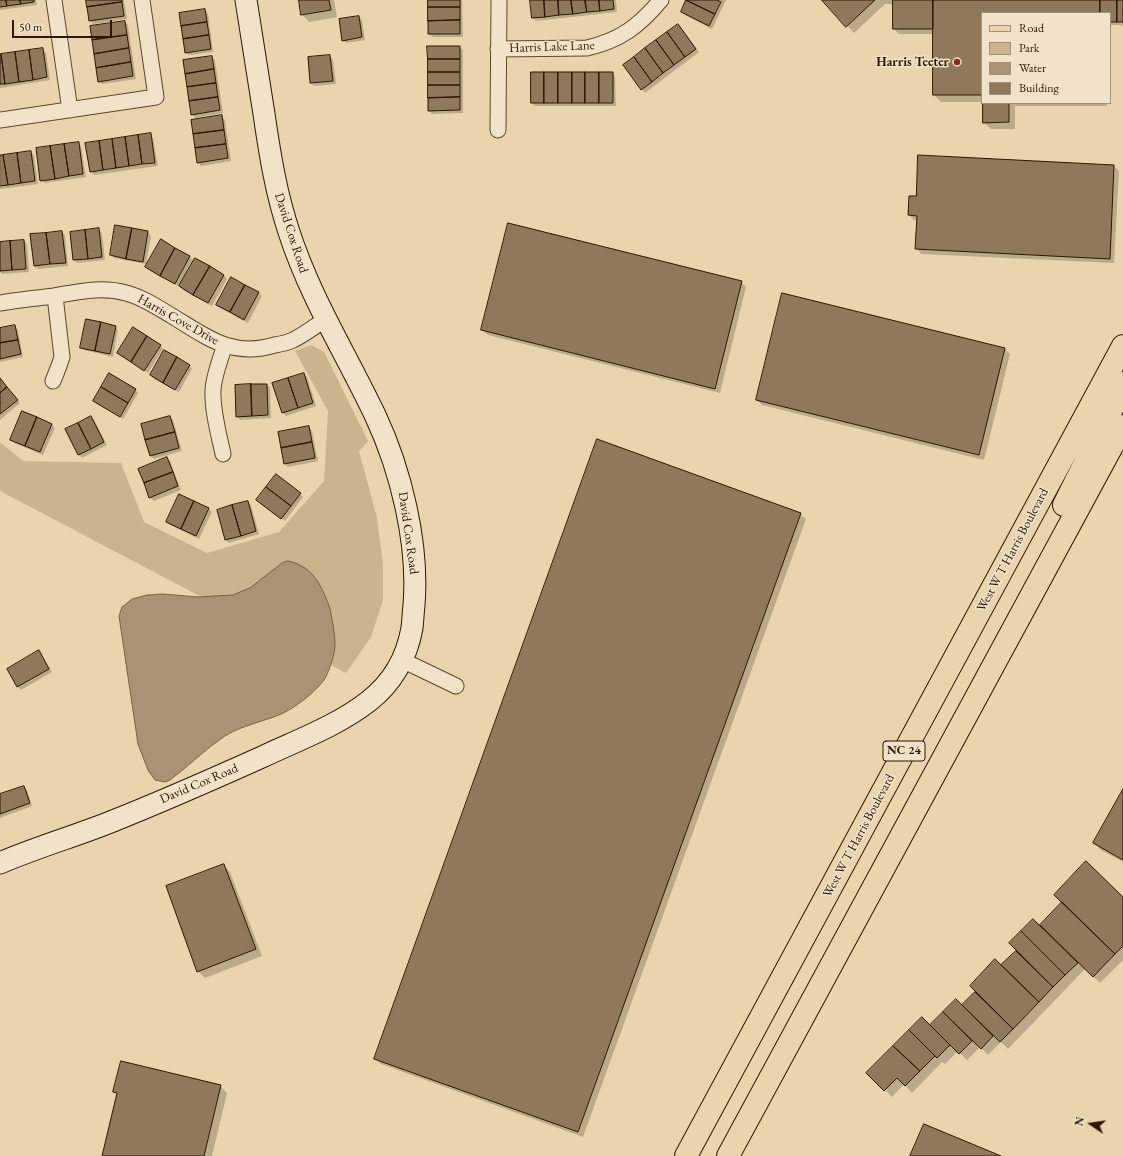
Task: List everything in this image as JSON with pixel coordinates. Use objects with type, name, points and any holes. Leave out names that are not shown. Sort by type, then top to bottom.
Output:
[{"type":"main road","name":"David Cox Road","points":[[0,864],[38,848],[114,821],[319,731],[344,717],[379,692],[391,678],[402,660],[407,646],[412,627],[415,599],[415,572],[408,513],[402,487],[392,455],[376,416],[302,270],[289,233],[278,196],[271,160],[246,0]]},
{"type":"main road","name":"West W T Harris Boulevard","points":[[686,1156],[1122,354]]},
{"type":"main road","points":[[1014,628],[1039,555],[1116,401],[1123,383]]},
{"type":"main road","name":"NC 24","points":[[728,1156],[1123,426]]},
{"type":"street","points":[[54,0],[70,110]]},
{"type":"street","points":[[0,120],[156,97],[142,0]]},
{"type":"street","points":[[498,130],[499,0]]},
{"type":"street","name":"Harris Lake Lane","points":[[498,49],[587,48],[601,45],[629,31],[649,14],[661,0]]},
{"type":"street","name":"Harris Cove Drive","points":[[0,303],[55,296],[84,290],[104,289],[127,293],[151,304],[214,341],[242,349],[266,348],[292,340],[326,319]]},
{"type":"street","points":[[53,381],[60,366],[62,357],[55,296]]},
{"type":"street","points":[[223,454],[213,391],[217,368],[225,345]]},
{"type":"street","points":[[402,660],[456,686]]},
{"type":"green space","points":[[311,345],[324,352],[368,441],[359,451],[377,518],[383,564],[383,600],[371,637],[346,673],[0,491],[0,442],[23,461],[121,463],[144,522],[207,553],[279,532],[324,481],[328,411],[295,351]]},
{"type":"water","points":[[288,561],[303,567],[314,576],[322,589],[330,608],[335,649],[324,680],[309,695],[291,709],[225,736],[170,780],[165,782],[155,780],[148,770],[138,744],[119,616],[122,607],[132,599],[147,595],[163,594],[198,597],[233,595],[250,588],[282,563]]},
{"type":"building","points":[[0,0],[6,0],[7,6],[0,7]]},
{"type":"building","points":[[6,0],[20,0],[21,4],[7,6]]},
{"type":"building","points":[[20,0],[34,0],[34,2],[21,4]]},
{"type":"building","points":[[86,0],[122,0],[122,2],[87,7]]},
{"type":"building","points":[[299,0],[329,0],[331,10],[301,15]]},
{"type":"building","points":[[428,0],[460,0],[460,7],[428,7]]},
{"type":"building","points":[[530,0],[544,0],[545,17],[532,18]]},
{"type":"building","points":[[544,0],[558,0],[559,15],[545,17]]},
{"type":"building","points":[[558,0],[571,0],[573,14],[559,15]]},
{"type":"building","points":[[571,0],[585,0],[587,12],[573,14]]},
{"type":"building","points":[[585,0],[599,0],[600,11],[587,12]]},
{"type":"building","points":[[599,0],[613,0],[614,9],[600,11]]},
{"type":"building","points":[[686,0],[715,14],[709,26],[681,12]]},
{"type":"building","points":[[686,0],[717,0],[721,2],[715,14]]},
{"type":"building","points":[[822,0],[875,0],[846,27]]},
{"type":"building","points":[[893,0],[933,0],[933,29],[893,29]]},
{"type":"building","name":"Harris Teeter","points":[[933,0],[1100,0],[1100,12],[981,12],[981,95],[933,95]]},
{"type":"building","points":[[1100,0],[1117,0],[1117,22],[1111,22],[1111,12],[1100,12]]},
{"type":"building","points":[[1117,0],[1123,0],[1123,22],[1117,22]]},
{"type":"building","points":[[122,2],[124,16],[89,21],[87,7]]},
{"type":"building","points":[[428,7],[460,7],[460,20],[428,21]]},
{"type":"building","points":[[205,9],[207,22],[181,26],[179,13]]},
{"type":"building","points":[[359,16],[362,37],[342,41],[339,19]]},
{"type":"building","points":[[460,20],[460,34],[428,34],[428,21]]},
{"type":"building","points":[[125,21],[127,35],[92,40],[90,26]]},
{"type":"building","points":[[207,22],[209,35],[183,39],[181,26]]},
{"type":"building","points":[[678,24],[696,49],[685,57],[667,32]]},
{"type":"building","points":[[667,32],[685,57],[674,65],[656,40]]},
{"type":"building","points":[[127,35],[129,48],[94,54],[92,40]]},
{"type":"building","points":[[209,35],[211,49],[185,53],[183,39]]},
{"type":"building","points":[[656,40],[674,65],[663,73],[645,48]]},
{"type":"building","points":[[427,46],[460,46],[460,59],[428,59]]},
{"type":"building","points":[[43,48],[47,77],[33,80],[29,50]]},
{"type":"building","points":[[129,48],[131,62],[96,68],[94,54]]},
{"type":"building","points":[[645,48],[663,73],[652,82],[634,57]]},
{"type":"building","points":[[29,50],[33,80],[19,82],[15,52]]},
{"type":"building","points":[[15,52],[19,82],[5,84],[1,54]]},
{"type":"building","points":[[1,54],[5,84],[0,84]]},
{"type":"building","points":[[330,55],[333,81],[310,83],[308,57]]},
{"type":"building","points":[[212,56],[214,69],[185,74],[183,60]]},
{"type":"building","points":[[634,57],[652,82],[641,90],[623,65]]},
{"type":"building","points":[[428,59],[460,59],[460,72],[428,72]]},
{"type":"building","points":[[131,62],[133,76],[98,82],[96,68]]},
{"type":"building","points":[[214,69],[216,83],[187,87],[185,74]]},
{"type":"building","points":[[428,72],[460,72],[460,85],[428,85]]},
{"type":"building","points":[[531,72],[544,72],[544,103],[531,103]]},
{"type":"building","points":[[544,72],[558,72],[558,103],[544,103]]},
{"type":"building","points":[[558,72],[572,72],[572,103],[558,103]]},
{"type":"building","points":[[572,72],[585,72],[585,103],[572,103]]},
{"type":"building","points":[[585,72],[599,72],[599,103],[585,103]]},
{"type":"building","points":[[599,72],[613,72],[613,103],[599,103]]},
{"type":"building","points":[[216,83],[218,97],[189,101],[187,87]]},
{"type":"building","points":[[428,85],[460,85],[460,97],[428,98]]},
{"type":"building","points":[[218,97],[220,110],[191,115],[189,101]]},
{"type":"building","points":[[460,97],[460,110],[428,111],[428,98]]},
{"type":"building","points":[[983,104],[1009,104],[1009,122],[983,123]]},
{"type":"building","points":[[222,115],[224,130],[193,134],[191,120]]},
{"type":"building","points":[[224,130],[226,144],[195,148],[193,134]]},
{"type":"building","points":[[151,133],[155,163],[142,164],[138,135]]},
{"type":"building","points":[[138,135],[142,164],[129,166],[125,137]]},
{"type":"building","points":[[125,137],[129,166],[116,168],[112,139]]},
{"type":"building","points":[[112,139],[116,168],[103,170],[99,141]]},
{"type":"building","points":[[99,141],[103,170],[90,172],[85,143]]},
{"type":"building","points":[[79,142],[83,174],[69,176],[64,144]]},
{"type":"building","points":[[64,144],[69,176],[55,179],[50,146]]},
{"type":"building","points":[[226,144],[228,158],[197,163],[195,148]]},
{"type":"building","points":[[50,146],[55,179],[40,181],[36,148]]},
{"type":"building","points":[[31,151],[35,181],[21,183],[17,153]]},
{"type":"building","points":[[17,153],[21,183],[8,185],[3,155]]},
{"type":"building","points":[[0,155],[3,155],[8,185],[0,186]]},
{"type":"building","points":[[918,155],[1114,165],[1110,259],[915,249],[917,216],[908,215],[909,196],[916,196]]},
{"type":"building","points":[[508,223],[742,281],[715,389],[481,330]]},
{"type":"building","points":[[115,225],[132,228],[126,259],[110,255]]},
{"type":"building","points":[[99,228],[102,257],[88,259],[85,230]]},
{"type":"building","points":[[132,228],[148,231],[143,262],[126,259]]},
{"type":"building","points":[[85,230],[88,259],[73,260],[70,232]]},
{"type":"building","points":[[62,231],[66,263],[50,264],[46,233]]},
{"type":"building","points":[[46,233],[50,264],[34,266],[30,234]]},
{"type":"building","points":[[161,239],[175,248],[160,276],[145,267]]},
{"type":"building","points":[[24,240],[26,269],[12,270],[10,241]]},
{"type":"building","points":[[10,241],[12,270],[0,271],[0,242]]},
{"type":"building","points":[[175,248],[190,256],[175,284],[160,276]]},
{"type":"building","points":[[195,258],[210,266],[193,295],[179,286]]},
{"type":"building","points":[[210,266],[224,275],[208,303],[193,295]]},
{"type":"building","points":[[231,277],[245,285],[230,312],[216,305]]},
{"type":"building","points":[[245,285],[259,292],[244,320],[230,312]]},
{"type":"building","points":[[782,293],[1005,348],[979,455],[756,400]]},
{"type":"building","points":[[86,319],[101,322],[95,351],[80,348]]},
{"type":"building","points":[[101,322],[116,326],[110,354],[95,351]]},
{"type":"building","points":[[15,325],[18,340],[0,343],[0,328]]},
{"type":"building","points":[[133,327],[147,336],[131,362],[117,353]]},
{"type":"building","points":[[147,336],[161,345],[144,371],[131,362]]},
{"type":"building","points":[[18,340],[21,354],[0,359],[0,343]]},
{"type":"building","points":[[164,350],[177,357],[163,383],[150,375]]},
{"type":"building","points":[[177,357],[190,365],[175,390],[163,383]]},
{"type":"building","points":[[109,373],[136,389],[128,403],[101,387]]},
{"type":"building","points":[[304,373],[313,403],[298,408],[288,378]]},
{"type":"building","points":[[0,378],[7,387],[0,393]]},
{"type":"building","points":[[288,378],[298,408],[282,413],[272,383]]},
{"type":"building","points":[[251,384],[267,384],[268,415],[252,416]]},
{"type":"building","points":[[251,384],[252,416],[236,417],[235,385]]},
{"type":"building","points":[[7,387],[18,400],[0,414],[0,393]]},
{"type":"building","points":[[101,387],[128,403],[120,417],[93,401]]},
{"type":"building","points":[[22,411],[37,417],[25,446],[10,440]]},
{"type":"building","points":[[91,416],[104,442],[91,449],[78,423]]},
{"type":"building","points":[[170,416],[175,432],[145,440],[141,424]]},
{"type":"building","points":[[37,417],[52,424],[40,452],[25,446]]},
{"type":"building","points":[[78,423],[91,449],[78,455],[65,429]]},
{"type":"building","points":[[309,426],[312,442],[281,448],[278,432]]},
{"type":"building","points":[[175,432],[179,448],[150,456],[145,440]]},
{"type":"building","points":[[597,439],[801,513],[578,1132],[374,1059]]},
{"type":"building","points":[[312,442],[315,458],[284,464],[281,448]]},
{"type":"building","points":[[167,457],[173,472],[144,483],[138,469]]},
{"type":"building","points":[[173,472],[178,486],[149,498],[144,483]]},
{"type":"building","points":[[276,474],[301,493],[291,506],[266,487]]},
{"type":"building","points":[[266,487],[291,506],[281,519],[256,500]]},
{"type":"building","points":[[179,494],[194,501],[181,529],[166,522]]},
{"type":"building","points":[[194,501],[209,508],[196,536],[181,529]]},
{"type":"building","points":[[248,501],[256,531],[241,536],[232,505]]},
{"type":"building","points":[[232,505],[241,536],[225,540],[217,510]]},
{"type":"building","points":[[39,650],[49,669],[17,687],[7,669]]},
{"type":"building","points":[[24,786],[30,803],[0,814],[0,794]]},
{"type":"building","points":[[1123,789],[1123,860],[1093,843]]},
{"type":"building","points":[[1086,861],[1123,897],[1123,946],[1115,954],[1054,895]]},
{"type":"building","points":[[224,864],[256,949],[197,972],[166,886]]},
{"type":"building","points":[[1062,902],[1115,954],[1093,977],[1040,925]]},
{"type":"building","points":[[1033,919],[1078,963],[1065,975],[1021,931]]},
{"type":"building","points":[[1021,931],[1065,975],[1053,987],[1009,943]]},
{"type":"building","points":[[1016,951],[1053,987],[1039,1002],[1001,965]]},
{"type":"building","points":[[995,959],[1039,1002],[1013,1029],[970,986]]},
{"type":"building","points":[[975,992],[1013,1029],[1000,1042],[962,1005]]},
{"type":"building","points":[[956,999],[993,1036],[981,1049],[943,1012]]},
{"type":"building","points":[[943,1012],[972,1041],[959,1054],[930,1025]]},
{"type":"building","points":[[922,1017],[950,1045],[937,1058],[909,1030]]},
{"type":"building","points":[[909,1030],[935,1056],[920,1071],[893,1046]]},
{"type":"building","points":[[893,1046],[920,1071],[905,1086],[897,1078],[884,1091],[866,1073]]},
{"type":"building","points":[[121,1061],[221,1085],[204,1156],[102,1156],[117,1093],[113,1092]]},
{"type":"building","points":[[924,1124],[1001,1156],[910,1156]]},
{"type":"place","name":"Harris Teeter","points":[[957,62]]}]
